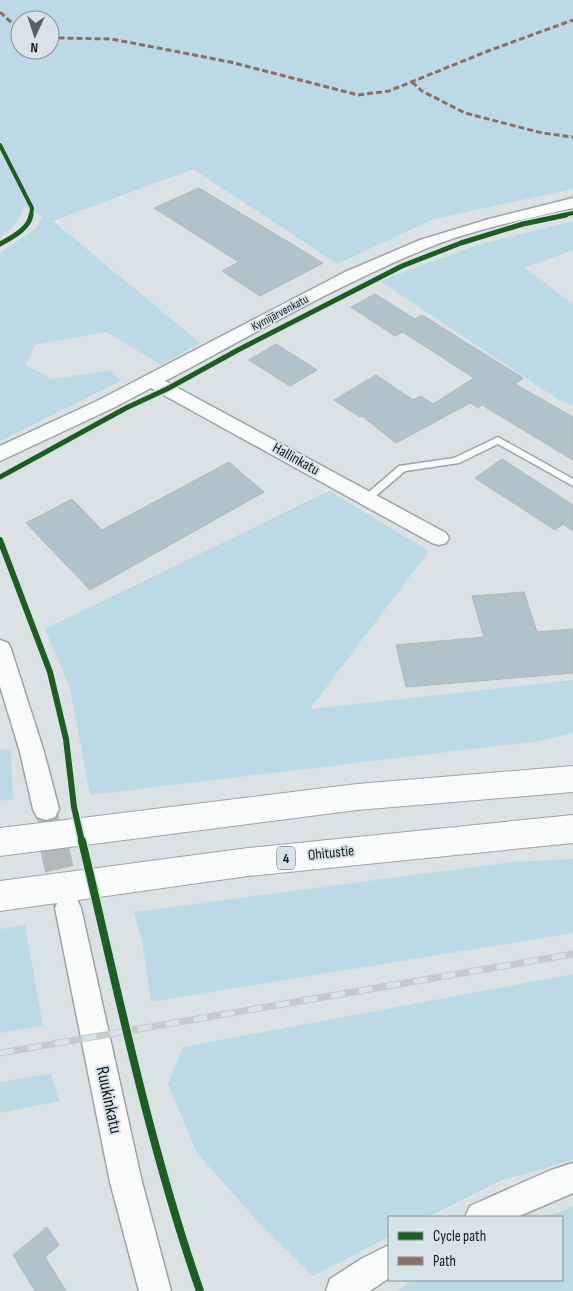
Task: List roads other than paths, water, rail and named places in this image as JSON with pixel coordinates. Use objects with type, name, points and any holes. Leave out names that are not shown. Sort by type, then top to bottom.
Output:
[{"type":"highway","points":[[0,842],[251,809],[499,783],[573,779]]},
{"type":"highway","name":"Ohitustie","points":[[0,896],[248,862],[510,834],[573,830]]},
{"type":"street","name":"Kymijärvenkatu","points":[[0,454],[152,381],[351,276],[426,243],[494,222],[573,202]]},
{"type":"street","name":"Hallinkatu","points":[[152,381],[439,538]]},
{"type":"street","points":[[0,649],[32,752],[46,809]]},
{"type":"street","name":"Ruukinkatu","points":[[68,908],[126,1182],[155,1291]]},
{"type":"street","points":[[483,1216],[573,1178]]},
{"type":"street","points":[[342,1291],[388,1262]]},
{"type":"lane","points":[[367,498],[402,468],[456,461],[498,440],[573,483]]},
{"type":"tunnel","points":[[46,809],[53,842]]},
{"type":"tunnel","points":[[53,841],[67,903]]},
{"type":"railway","points":[[0,1053],[573,954]]}]
